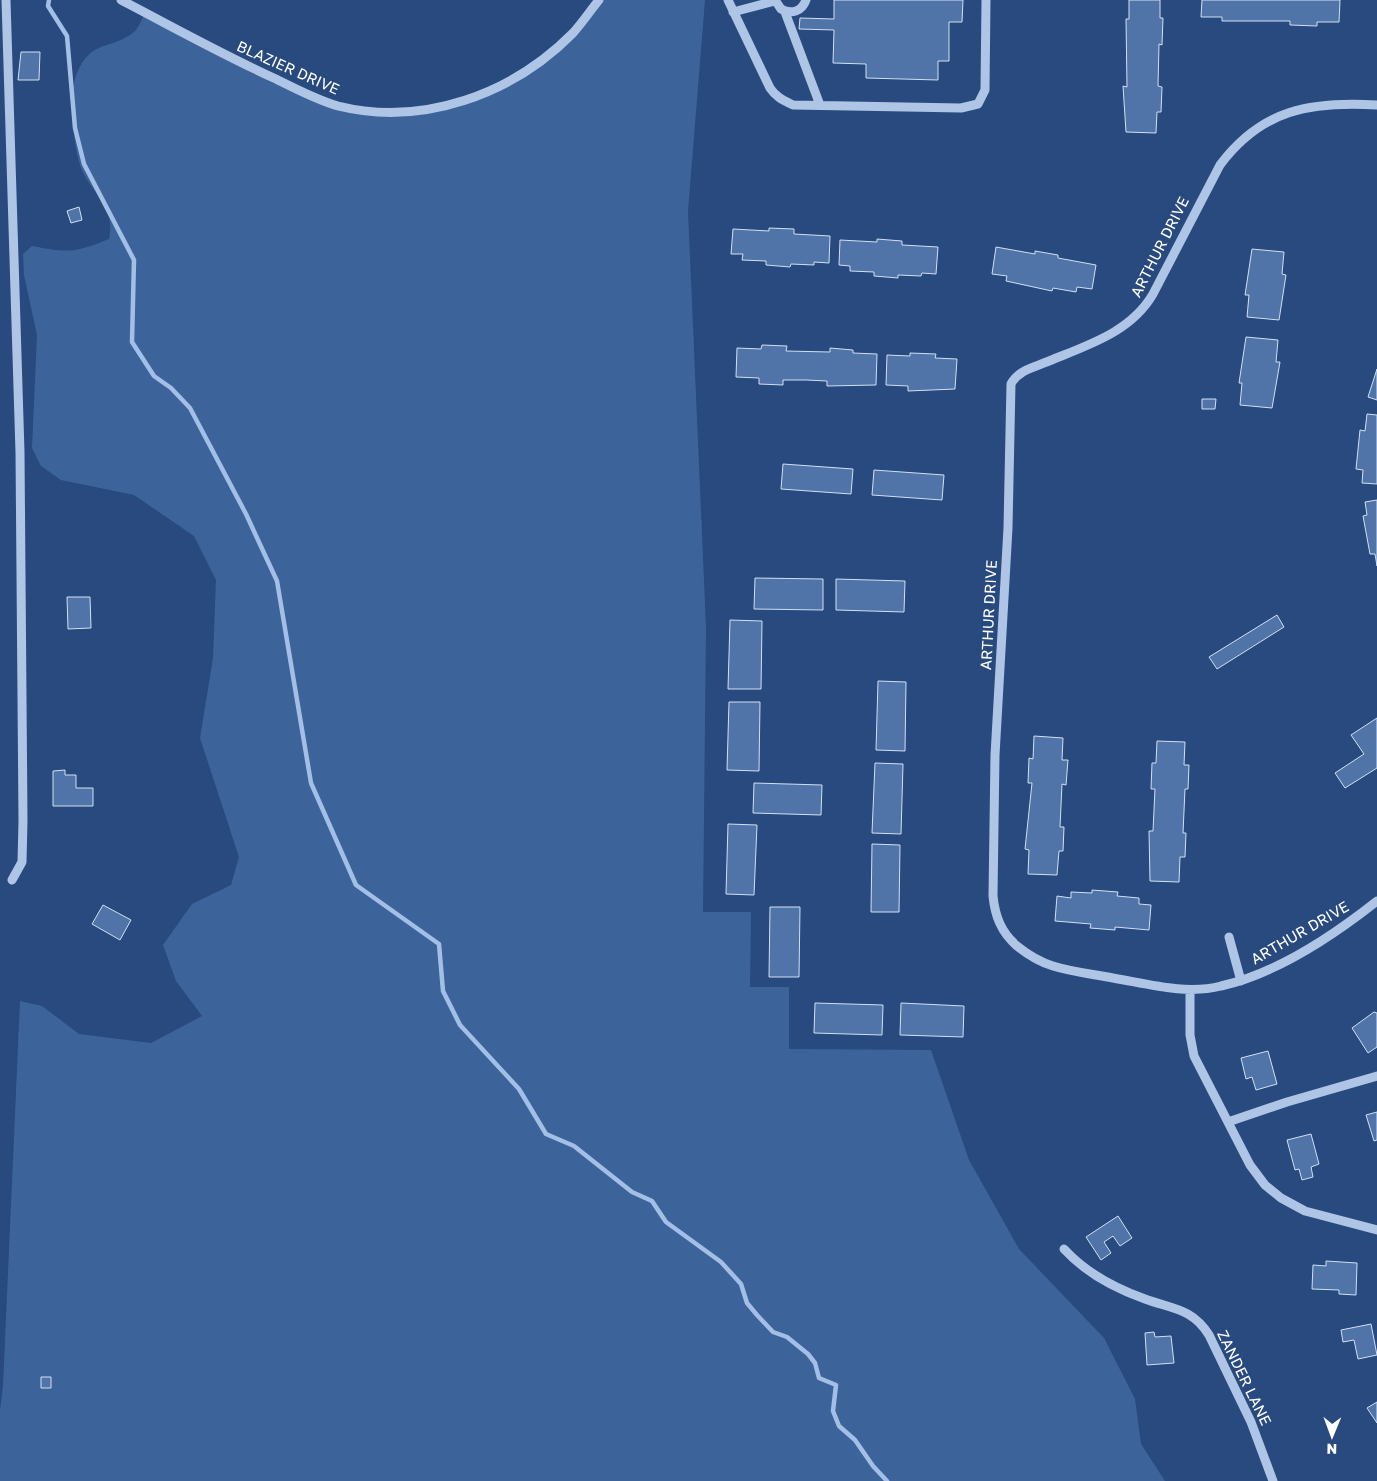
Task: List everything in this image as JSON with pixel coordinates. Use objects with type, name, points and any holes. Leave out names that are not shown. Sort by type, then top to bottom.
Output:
[{"type":"street","points":[[6,0],[20,452],[23,821],[22,862],[12,880]]},
{"type":"street","name":"BLAZIER DRIVE","points":[[121,0],[250,68],[318,99],[339,106],[393,112],[430,110],[453,105],[503,84],[536,64],[573,32],[599,0]]},
{"type":"street","points":[[728,0],[776,96],[793,105],[961,108],[978,104],[984,90],[986,0]]},
{"type":"street","points":[[733,12],[775,0],[785,12],[820,105]]},
{"type":"street","points":[[785,12],[800,9],[806,0]]},
{"type":"street","name":"ARTHUR DRIVE","points":[[1377,105],[1339,104],[1310,106],[1277,116],[1255,130],[1229,153],[1220,165],[1153,294],[1140,314],[1117,330],[1024,371],[1011,384],[1008,528],[995,755],[993,896],[996,915],[1005,933],[1018,947],[1052,966],[1190,990],[1211,988],[1241,980],[1272,967],[1340,928],[1377,901]]},
{"type":"street","points":[[1229,937],[1241,980]]},
{"type":"street","points":[[1190,990],[1190,1035],[1194,1056],[1256,1176],[1281,1198],[1304,1211],[1377,1230]]},
{"type":"street","points":[[1228,1122],[1287,1102],[1377,1076]]},
{"type":"street","name":"ZANDER LANE","points":[[1064,1249],[1088,1272],[1144,1299],[1186,1312],[1201,1323],[1209,1335],[1251,1422],[1273,1481]]},
{"type":"shaded area","points":[[599,0],[705,0],[688,211],[706,627],[703,912],[751,912],[750,987],[789,987],[789,1049],[931,1050],[969,1160],[1019,1249],[1104,1338],[1135,1399],[1141,1444],[1165,1481],[0,1481],[0,1410],[3,1386],[20,1001],[42,1006],[79,1034],[151,1043],[202,1016],[176,981],[163,945],[192,904],[231,885],[239,857],[200,738],[213,658],[216,580],[194,536],[134,495],[61,480],[41,466],[32,448],[37,335],[24,275],[23,254],[32,246],[64,251],[88,247],[109,239],[109,218],[102,202],[82,170],[76,149],[72,108],[74,83],[77,73],[83,62],[95,50],[126,38],[134,32],[145,13],[339,106],[410,112],[496,87],[573,32]]},
{"type":"building","points":[[834,0],[963,0],[962,22],[949,22],[949,61],[938,61],[938,80],[866,78],[866,64],[833,63],[834,30],[799,29],[800,18],[834,19]]},
{"type":"building","points":[[1129,0],[1160,0],[1160,18],[1163,18],[1162,45],[1159,44],[1158,86],[1162,87],[1161,112],[1157,112],[1156,133],[1126,132],[1123,86],[1127,87],[1126,19],[1129,19]]},
{"type":"building","points":[[1202,0],[1340,0],[1339,22],[1317,22],[1317,26],[1290,25],[1290,21],[1222,21],[1222,17],[1201,17]]},
{"type":"building","points":[[21,52],[40,52],[39,80],[18,80]]},
{"type":"building","points":[[79,207],[82,220],[71,223],[67,211]]},
{"type":"building","points":[[769,228],[794,229],[794,234],[830,236],[829,263],[814,262],[814,265],[791,264],[790,267],[766,265],[766,261],[742,260],[743,254],[731,254],[733,229],[769,231]]},
{"type":"building","points":[[877,239],[902,241],[902,245],[938,247],[936,274],[922,273],[921,276],[898,275],[898,278],[874,276],[874,272],[850,271],[850,266],[839,265],[840,240],[877,242]]},
{"type":"building","points":[[996,247],[1035,254],[1035,251],[1058,255],[1058,258],[1096,265],[1092,289],[1077,287],[1076,292],[1053,288],[1052,291],[1006,281],[1007,276],[992,274]]},
{"type":"building","points":[[1252,249],[1284,252],[1282,274],[1286,275],[1279,320],[1247,317],[1249,295],[1245,295]]},
{"type":"building","points":[[1246,337],[1278,340],[1276,362],[1280,362],[1272,408],[1240,405],[1242,383],[1239,383]]},
{"type":"building","points":[[762,345],[787,346],[786,351],[830,352],[830,348],[853,350],[853,353],[877,354],[876,385],[827,386],[827,381],[806,380],[783,380],[783,385],[759,384],[759,378],[736,377],[737,348],[761,349]]},
{"type":"building","points":[[910,353],[936,354],[935,358],[957,359],[955,389],[908,391],[908,386],[886,385],[887,355],[910,356]]},
{"type":"building","points":[[1377,369],[1377,400],[1368,397]]},
{"type":"building","points":[[1202,399],[1216,399],[1215,409],[1202,409]]},
{"type":"building","points":[[1367,414],[1377,415],[1377,484],[1362,483],[1363,470],[1356,469],[1360,430],[1365,431]]},
{"type":"building","points":[[783,464],[853,469],[851,494],[781,489]]},
{"type":"building","points":[[874,470],[944,475],[942,500],[872,495]]},
{"type":"building","points":[[1377,500],[1377,566],[1375,554],[1370,554],[1363,516],[1367,515],[1365,502]]},
{"type":"building","points":[[755,578],[823,579],[823,610],[754,609]]},
{"type":"building","points":[[836,579],[905,581],[904,612],[836,610]]},
{"type":"building","points":[[67,597],[90,597],[91,628],[68,629]]},
{"type":"building","points":[[1277,615],[1284,627],[1217,669],[1209,657]]},
{"type":"building","points":[[730,620],[762,621],[761,689],[728,689]]},
{"type":"building","points":[[878,681],[906,682],[905,751],[876,750]]},
{"type":"building","points":[[729,702],[760,702],[759,771],[727,770]]},
{"type":"building","points":[[1377,718],[1377,768],[1345,788],[1335,773],[1364,754],[1351,735]]},
{"type":"building","points":[[1034,736],[1063,738],[1062,760],[1068,760],[1066,785],[1062,784],[1060,827],[1064,827],[1063,851],[1059,851],[1057,875],[1028,874],[1029,850],[1025,849],[1032,783],[1028,783],[1029,758],[1033,759]]},
{"type":"building","points":[[1157,741],[1185,742],[1184,765],[1189,765],[1188,789],[1185,789],[1183,833],[1186,833],[1185,857],[1180,857],[1179,882],[1150,881],[1149,831],[1153,831],[1155,789],[1151,789],[1152,763],[1156,763]]},
{"type":"building","points":[[875,763],[903,764],[901,834],[872,833]]},
{"type":"building","points":[[65,770],[65,775],[76,775],[76,788],[93,788],[93,806],[53,806],[53,771]]},
{"type":"building","points":[[754,783],[822,785],[821,815],[753,813]]},
{"type":"building","points":[[728,824],[757,825],[754,895],[726,894]]},
{"type":"building","points":[[872,844],[900,845],[899,912],[871,912]]},
{"type":"building","points":[[1092,890],[1118,892],[1117,896],[1139,898],[1139,904],[1151,905],[1149,930],[1115,927],[1115,930],[1090,928],[1091,924],[1055,921],[1057,896],[1071,898],[1071,892],[1092,893]]},
{"type":"building","points":[[103,905],[131,920],[120,940],[92,924]]},
{"type":"building","points":[[770,907],[800,907],[799,977],[769,977]]},
{"type":"building","points":[[815,1003],[883,1005],[882,1035],[814,1033]]},
{"type":"building","points":[[901,1003],[964,1006],[963,1037],[900,1035]]},
{"type":"building","points":[[1374,1012],[1377,1013],[1377,1047],[1368,1053],[1352,1028]]},
{"type":"building","points":[[1268,1051],[1277,1084],[1256,1090],[1252,1077],[1246,1079],[1241,1058]]},
{"type":"building","points":[[1377,1112],[1377,1140],[1374,1141],[1366,1115]]},
{"type":"building","points":[[1311,1134],[1319,1164],[1311,1167],[1313,1177],[1302,1180],[1299,1169],[1295,1170],[1287,1140]]},
{"type":"building","points":[[1118,1216],[1132,1238],[1120,1246],[1113,1236],[1104,1242],[1111,1253],[1101,1260],[1086,1237]]},
{"type":"building","points":[[1326,1261],[1357,1263],[1356,1295],[1339,1294],[1339,1290],[1312,1289],[1313,1265],[1326,1266]]},
{"type":"building","points":[[1371,1324],[1377,1355],[1358,1359],[1354,1340],[1343,1342],[1341,1330]]},
{"type":"building","points":[[1154,1332],[1155,1337],[1171,1336],[1174,1363],[1147,1365],[1145,1333]]},
{"type":"building","points":[[41,1377],[51,1377],[51,1388],[41,1388]]},
{"type":"building","points":[[1377,1402],[1377,1423],[1367,1408]]},
{"type":"waterway","points":[[49,0],[48,6],[67,36],[75,128],[84,164],[134,260],[132,342],[154,376],[171,388],[190,408],[246,514],[277,581],[311,783],[356,885],[439,944],[443,991],[460,1025],[519,1089],[546,1134],[574,1146],[632,1192],[652,1201],[666,1222],[721,1262],[741,1284],[747,1303],[773,1332],[787,1337],[808,1354],[815,1363],[819,1378],[836,1385],[833,1411],[839,1426],[855,1440],[873,1466],[887,1481]]}]
